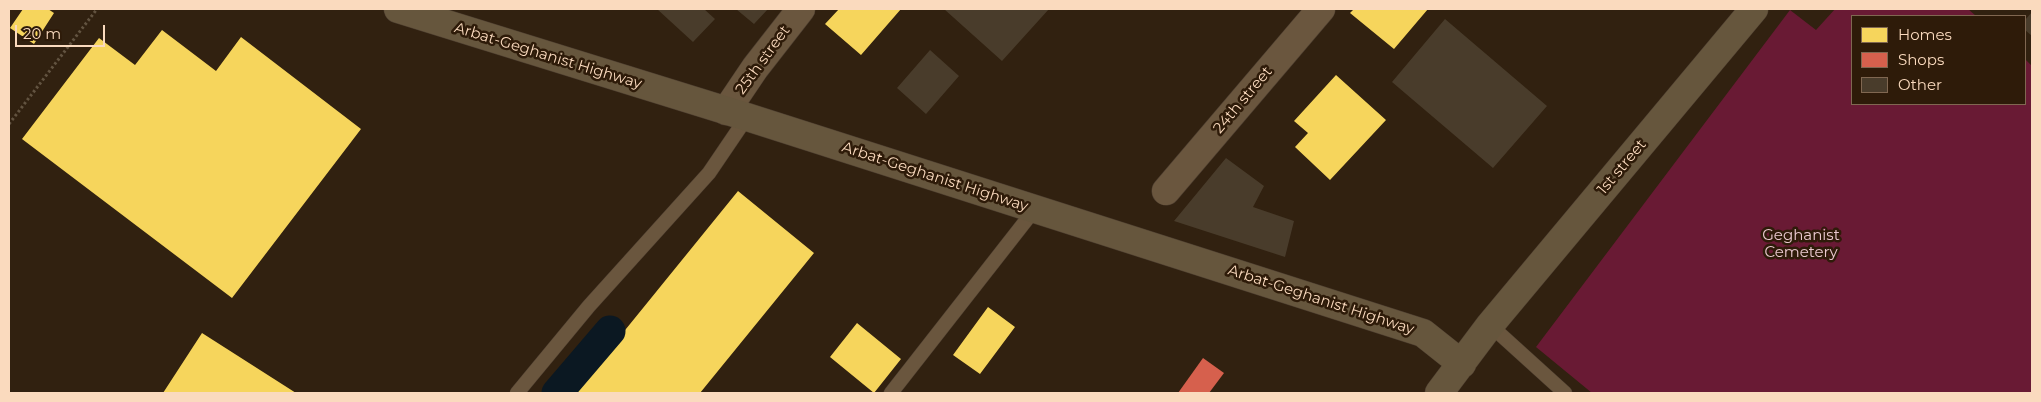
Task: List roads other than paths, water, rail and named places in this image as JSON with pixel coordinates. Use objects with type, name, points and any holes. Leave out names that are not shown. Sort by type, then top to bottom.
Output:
[{"type":"main road","name":"Arbat-Geghanist Highway","points":[[398,9],[737,114],[1424,333],[1462,364]]},
{"type":"main road","name":"1st street","points":[[1439,393],[1490,325],[1754,9]]},
{"type":"street","name":"25th street","points":[[737,114],[755,68],[801,9]]},
{"type":"street","name":"24th street","points":[[1166,191],[1321,9]]},
{"type":"lane","points":[[517,393],[589,306],[709,173],[737,114]]},
{"type":"lane","points":[[891,393],[1035,209]]},
{"type":"lane","points":[[1490,325],[1565,393]]},
{"type":"waterway","points":[[557,393],[610,331]]},
{"type":"park label","name":"Geghanist Cemetery","points":[[1801,244]]}]
